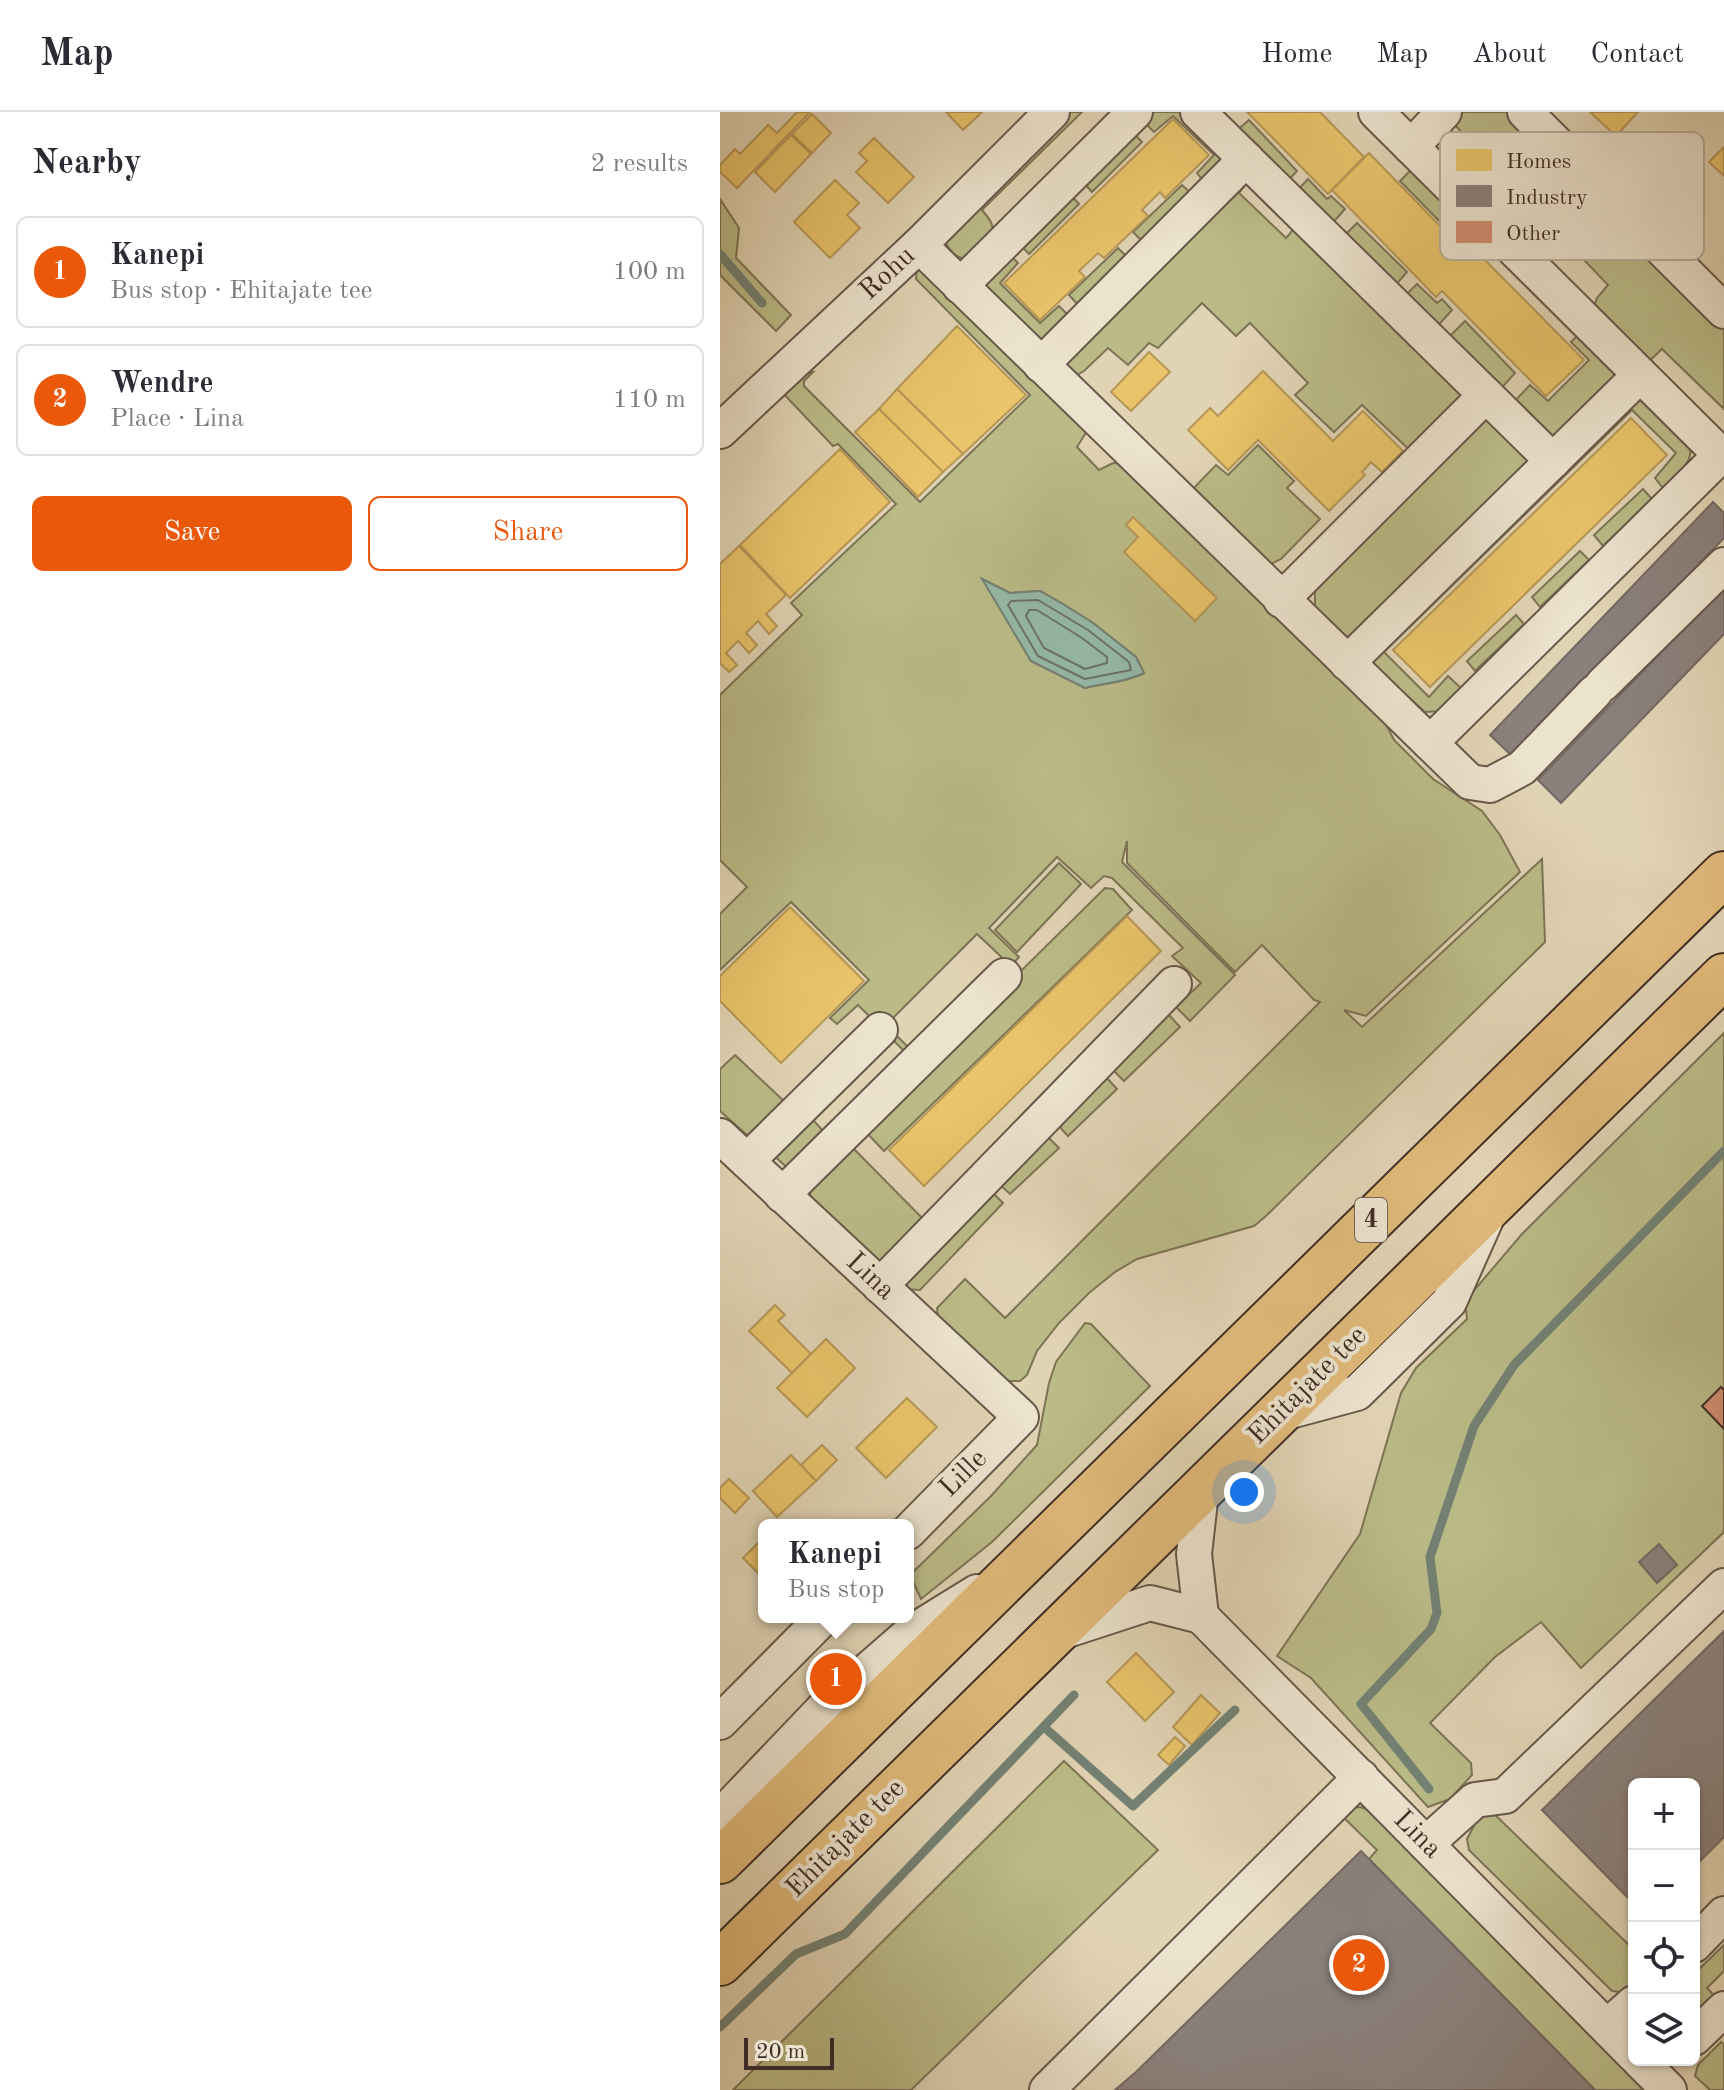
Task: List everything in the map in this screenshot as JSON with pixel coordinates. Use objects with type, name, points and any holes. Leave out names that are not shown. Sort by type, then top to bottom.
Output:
[{"type":"highway","name":"4","points":[[720,1861],[1724,874]]},
{"type":"highway","name":"Ehitajate tee","points":[[720,1963],[1724,976]]},
{"type":"street","name":"Rohu","points":[[720,431],[919,245],[1052,112]]},
{"type":"street","points":[[960,286],[1135,112]]},
{"type":"street","points":[[1198,112],[1553,461]]},
{"type":"street","points":[[1376,112],[1440,176]]},
{"type":"street","points":[[1411,147],[1444,112]]},
{"type":"street","points":[[1525,112],[1545,132]]},
{"type":"street","points":[[1041,365],[1246,159]]},
{"type":"street","points":[[919,245],[1470,782],[1490,785],[1522,768],[1724,565]]},
{"type":"street","points":[[1430,743],[1722,454],[1524,260]]},
{"type":"street","points":[[1673,260],[1724,311]]},
{"type":"street","points":[[1347,663],[1640,375]]},
{"type":"street","points":[[1281,600],[1486,395]]},
{"type":"street","points":[[782,1195],[1004,976]]},
{"type":"street","points":[[880,1286],[1174,984]]},
{"type":"street","points":[[747,1161],[880,1030]]},
{"type":"street","name":"Lina","points":[[720,1136],[1021,1417]]},
{"type":"street","name":"Lille","points":[[914,1526],[1021,1417]]},
{"type":"street","points":[[1054,1634],[1150,1603],[1201,1616],[1194,1554],[1201,1492]]},
{"type":"street","points":[[720,1817],[823,1709],[909,1634],[1018,1567]]},
{"type":"street","points":[[1426,1844],[1475,1800],[1505,1796],[1724,1586]]},
{"type":"street","name":"Lina","points":[[1201,1616],[1607,2027],[1653,2068]]},
{"type":"street","points":[[720,1722],[818,1623]]},
{"type":"street","points":[[1047,2090],[1361,1777]]},
{"type":"street","points":[[1700,1939],[1724,1914]]},
{"type":"street","points":[[1607,2027],[1628,2008]]},
{"type":"street","points":[[1700,2032],[1724,2009]]},
{"type":"green space","points":[[1067,112],[1082,112],[982,210],[993,230],[985,246],[974,259],[953,253],[945,241]]},
{"type":"green space","points":[[1145,112],[1186,112],[1228,157],[1204,182],[1197,173],[1214,155],[1173,116],[1154,132],[1139,117]]},
{"type":"green space","points":[[1459,112],[1513,112],[1533,132],[1461,132],[1450,120]]},
{"type":"green space","points":[[1249,120],[1297,171],[1284,185],[1234,133]]},
{"type":"green space","points":[[1130,129],[1142,142],[1092,192],[1079,178]]},
{"type":"green space","points":[[1415,166],[1440,190],[1440,222],[1400,181]]},
{"type":"green space","points":[[1252,176],[1239,193],[1286,238],[1299,223],[1467,390],[1417,457],[1362,405],[1334,432],[1295,395],[1308,383],[1250,323],[1236,336],[1202,303],[1158,348],[1149,343],[1128,365],[1108,348],[1075,376],[1057,362]]},
{"type":"green space","points":[[1308,179],[1327,199],[1331,196],[1345,209],[1330,226],[1295,193]]},
{"type":"green space","points":[[1182,185],[1192,194],[1143,242],[1133,232]]},
{"type":"green space","points":[[1067,191],[1079,204],[1029,254],[1016,240]]},
{"type":"green space","points":[[720,199],[739,228],[736,258],[791,315],[776,331],[720,275]]},
{"type":"green space","points":[[1357,223],[1407,272],[1393,288],[1343,237]]},
{"type":"green space","points":[[1118,248],[1128,258],[1079,306],[1069,295]]},
{"type":"green space","points":[[1006,251],[1018,263],[1000,283],[1040,323],[1059,306],[1068,315],[1042,343],[986,289],[983,279]]},
{"type":"green space","points":[[918,260],[1087,431],[1077,447],[1099,470],[1113,463],[1125,464],[1373,699],[1394,740],[1433,779],[1482,811],[1500,835],[1520,872],[1366,1016],[1344,1010],[1362,1027],[1542,859],[1545,942],[1266,1216],[1254,1226],[1137,1259],[1115,1272],[1059,1323],[1037,1351],[1027,1375],[1020,1381],[1000,1381],[938,1318],[937,1308],[965,1279],[1005,1318],[1320,1002],[1314,1000],[1262,945],[1235,972],[1127,863],[1127,841],[1122,862],[1235,975],[1190,1021],[1176,1007],[1201,983],[1172,956],[1183,948],[1112,878],[1104,876],[1091,888],[1057,857],[989,928],[1019,957],[1011,966],[977,934],[886,1025],[913,1052],[792,1172],[772,1154],[802,1123],[814,1121],[825,1133],[906,1053],[858,1005],[837,1024],[830,1018],[869,980],[791,902],[720,970],[720,914],[747,887],[720,860],[720,695],[802,615],[791,603],[896,504],[838,444],[833,446],[779,389],[795,374],[813,372],[804,381],[804,386],[920,502],[1030,395],[916,279]],"holes":[[[984,580],[1010,593],[1040,591],[1063,604],[1136,657],[1144,673],[1085,688],[1031,661]]]},
{"type":"green space","points":[[1584,260],[1658,260],[1724,327],[1724,409],[1662,349],[1643,367],[1593,309],[1597,298],[1608,285]]},
{"type":"green space","points":[[1417,284],[1437,303],[1442,299],[1452,310],[1435,329],[1403,298]]},
{"type":"green space","points":[[1465,321],[1515,373],[1497,393],[1444,342]]},
{"type":"green space","points":[[1582,331],[1625,375],[1559,442],[1508,408],[1530,385],[1548,401],[1589,360],[1571,342]]},
{"type":"green space","points":[[1638,392],[1689,443],[1687,463],[1663,488],[1655,478],[1676,453],[1632,410],[1384,652],[1429,697],[1448,676],[1462,689],[1442,711],[1425,712],[1371,664],[1370,653]]},
{"type":"green space","points":[[1487,419],[1532,463],[1351,637],[1340,635],[1315,611],[1315,590],[1322,578],[1474,425]]},
{"type":"green space","points":[[1258,445],[1294,481],[1287,488],[1320,519],[1281,559],[1267,566],[1189,493],[1216,465],[1228,475]]},
{"type":"green space","points":[[1643,489],[1652,499],[1603,546],[1594,535]]},
{"type":"green space","points":[[1580,551],[1589,560],[1540,607],[1532,597]]},
{"type":"green space","points":[[1516,615],[1524,624],[1475,671],[1467,661]]},
{"type":"green space","points":[[1059,863],[1081,884],[1017,952],[995,930]]},
{"type":"green space","points":[[1105,888],[1113,889],[1132,910],[884,1151],[862,1128]]},
{"type":"green space","points":[[1169,1015],[1180,1027],[1124,1081],[1112,1069]]},
{"type":"green space","points":[[1724,1033],[1724,1532],[1581,1668],[1541,1622],[1495,1657],[1430,1723],[1471,1763],[1472,1775],[1450,1799],[1428,1807],[1311,1678],[1277,1656],[1360,1534],[1401,1393],[1416,1368],[1467,1319],[1465,1301],[1522,1234]]},
{"type":"green space","points":[[735,1055],[786,1103],[749,1137],[720,1111],[720,1069]]},
{"type":"green space","points":[[1106,1077],[1117,1089],[1068,1136],[1057,1124]]},
{"type":"green space","points":[[1046,1135],[1059,1148],[1010,1194],[997,1182]]},
{"type":"green space","points":[[847,1142],[931,1227],[885,1266],[813,1202],[808,1188]]},
{"type":"green space","points":[[991,1191],[1003,1203],[920,1290],[904,1289],[904,1273]]},
{"type":"green space","points":[[1085,1323],[1091,1324],[1150,1386],[992,1542],[921,1599],[914,1584],[914,1571],[991,1496],[1037,1445],[1056,1362]]},
{"type":"green space","points":[[1064,1761],[1158,1850],[911,2090],[733,2090]]},
{"type":"green space","points":[[1361,1807],[1374,1813],[1646,2090],[1595,2090],[1369,1859],[1377,1850],[1340,1814],[1347,1808]]},
{"type":"green space","points":[[1488,1808],[1628,1944],[1628,1992],[1612,1991],[1469,1850],[1467,1839]]},
{"type":"green space","points":[[1724,1945],[1724,1971],[1707,1988],[1720,2002],[1700,2022],[1700,1994],[1700,1968]]},
{"type":"green space","points":[[1721,2042],[1724,2044],[1724,2090],[1710,2090],[1695,2076],[1700,2063]]},
{"type":"water","points":[[982,579],[1010,593],[1040,591],[1063,604],[1136,657],[1144,673],[1085,688],[1031,661]]},
{"type":"building: Homes","points":[[797,112],[810,112],[737,188],[720,172],[720,165],[735,149],[740,154],[768,125],[777,133]]},
{"type":"building: Homes","points":[[946,112],[982,112],[963,130]]},
{"type":"building: Homes","points":[[1247,112],[1320,112],[1364,157],[1328,194]]},
{"type":"building: Homes","points":[[1590,112],[1638,112],[1620,132],[1612,132]]},
{"type":"building: Homes","points":[[812,114],[831,133],[812,153],[792,134]]},
{"type":"building: Homes","points":[[1173,119],[1209,155],[1165,198],[1160,192],[1142,210],[1148,216],[1104,258],[1098,253],[1079,271],[1085,277],[1040,320],[1004,283]]},
{"type":"building: Homes","points":[[791,135],[811,154],[775,192],[755,172]]},
{"type":"building: Homes","points":[[874,138],[914,177],[888,203],[856,172],[867,161],[859,153]]},
{"type":"building: Homes","points":[[1724,147],[1724,176],[1709,162]]},
{"type":"building: Homes","points":[[1369,153],[1440,226],[1440,260],[1485,260],[1584,360],[1546,396],[1442,291],[1436,297],[1332,190]]},
{"type":"building: Homes","points":[[835,180],[859,203],[847,215],[860,228],[830,258],[794,222]]},
{"type":"building: Homes","points":[[957,326],[1026,395],[963,454],[897,389]]},
{"type":"building: Homes","points":[[1149,352],[1170,372],[1131,411],[1111,392]]},
{"type":"building: Homes","points":[[1263,371],[1333,441],[1363,411],[1403,451],[1382,472],[1371,462],[1362,472],[1365,475],[1329,511],[1258,440],[1228,470],[1188,430],[1210,408],[1218,416]]},
{"type":"building: Homes","points":[[897,389],[963,454],[943,472],[879,409]]},
{"type":"building: Homes","points":[[879,409],[943,472],[918,497],[855,432]]},
{"type":"building: Homes","points":[[1631,418],[1667,455],[1430,687],[1393,650]]},
{"type":"building: Homes","points":[[840,449],[890,502],[790,598],[740,545]]},
{"type":"building: Homes","points":[[1133,517],[1217,598],[1195,621],[1124,552],[1138,537],[1126,525]]},
{"type":"building: Homes","points":[[739,546],[786,595],[766,614],[777,626],[769,634],[758,621],[746,633],[757,645],[749,653],[738,641],[726,653],[737,665],[729,672],[720,663],[720,564]]},
{"type":"building: Homes","points":[[790,907],[864,981],[781,1063],[720,1001],[720,976]]},
{"type":"building: Homes","points":[[1127,916],[1161,951],[924,1186],[889,1150]]},
{"type":"building: Homes","points":[[775,1305],[785,1315],[778,1321],[811,1354],[792,1373],[749,1331]]},
{"type":"building: Homes","points":[[826,1339],[855,1368],[807,1417],[777,1388]]},
{"type":"building: Homes","points":[[907,1398],[937,1427],[886,1478],[856,1448]]},
{"type":"building: Homes","points":[[822,1445],[837,1460],[816,1481],[801,1465]]},
{"type":"building: Homes","points":[[791,1455],[816,1481],[777,1517],[753,1491]]},
{"type":"building: Homes","points":[[729,1479],[749,1498],[735,1513],[720,1498],[720,1488]]},
{"type":"building: Homes","points":[[758,1543],[758,1573],[743,1558]]},
{"type":"building: Homes","points":[[1136,1653],[1174,1692],[1145,1721],[1107,1682]]},
{"type":"building: Homes","points":[[1201,1695],[1220,1713],[1192,1745],[1173,1727]]},
{"type":"building: Homes","points":[[1175,1737],[1185,1746],[1169,1765],[1158,1755]]},
{"type":"building: Industry","points":[[1713,502],[1724,513],[1724,538],[1513,757],[1490,735]]},
{"type":"building: Industry","points":[[1724,587],[1724,634],[1561,803],[1538,780]]},
{"type":"building: Industry","points":[[1659,1544],[1677,1565],[1657,1583],[1639,1562]]},
{"type":"building: Industry","points":[[1724,1631],[1724,1837],[1700,1861],[1700,1778],[1628,1778],[1628,1898],[1542,1810]]},
{"type":"building: Industry","points":[[1361,1851],[1595,2090],[1115,2090],[1136,2072]]},
{"type":"building: Other","points":[[1721,1387],[1724,1390],[1724,1429],[1702,1406]]},
{"type":"waterway","points":[[720,254],[762,303]]},
{"type":"waterway","points":[[1429,1789],[1361,1704],[1431,1629],[1437,1613],[1430,1557],[1474,1426],[1514,1365],[1724,1151]]},
{"type":"waterway","points":[[720,2027],[796,1954],[845,1934],[1074,1695]]},
{"type":"waterway","points":[[1044,1727],[1133,1806],[1235,1710]]},
{"type":"place","name":"Kanepi","points":[[836,1679]]},
{"type":"place","name":"Wendre","points":[[1359,1965]]}]
